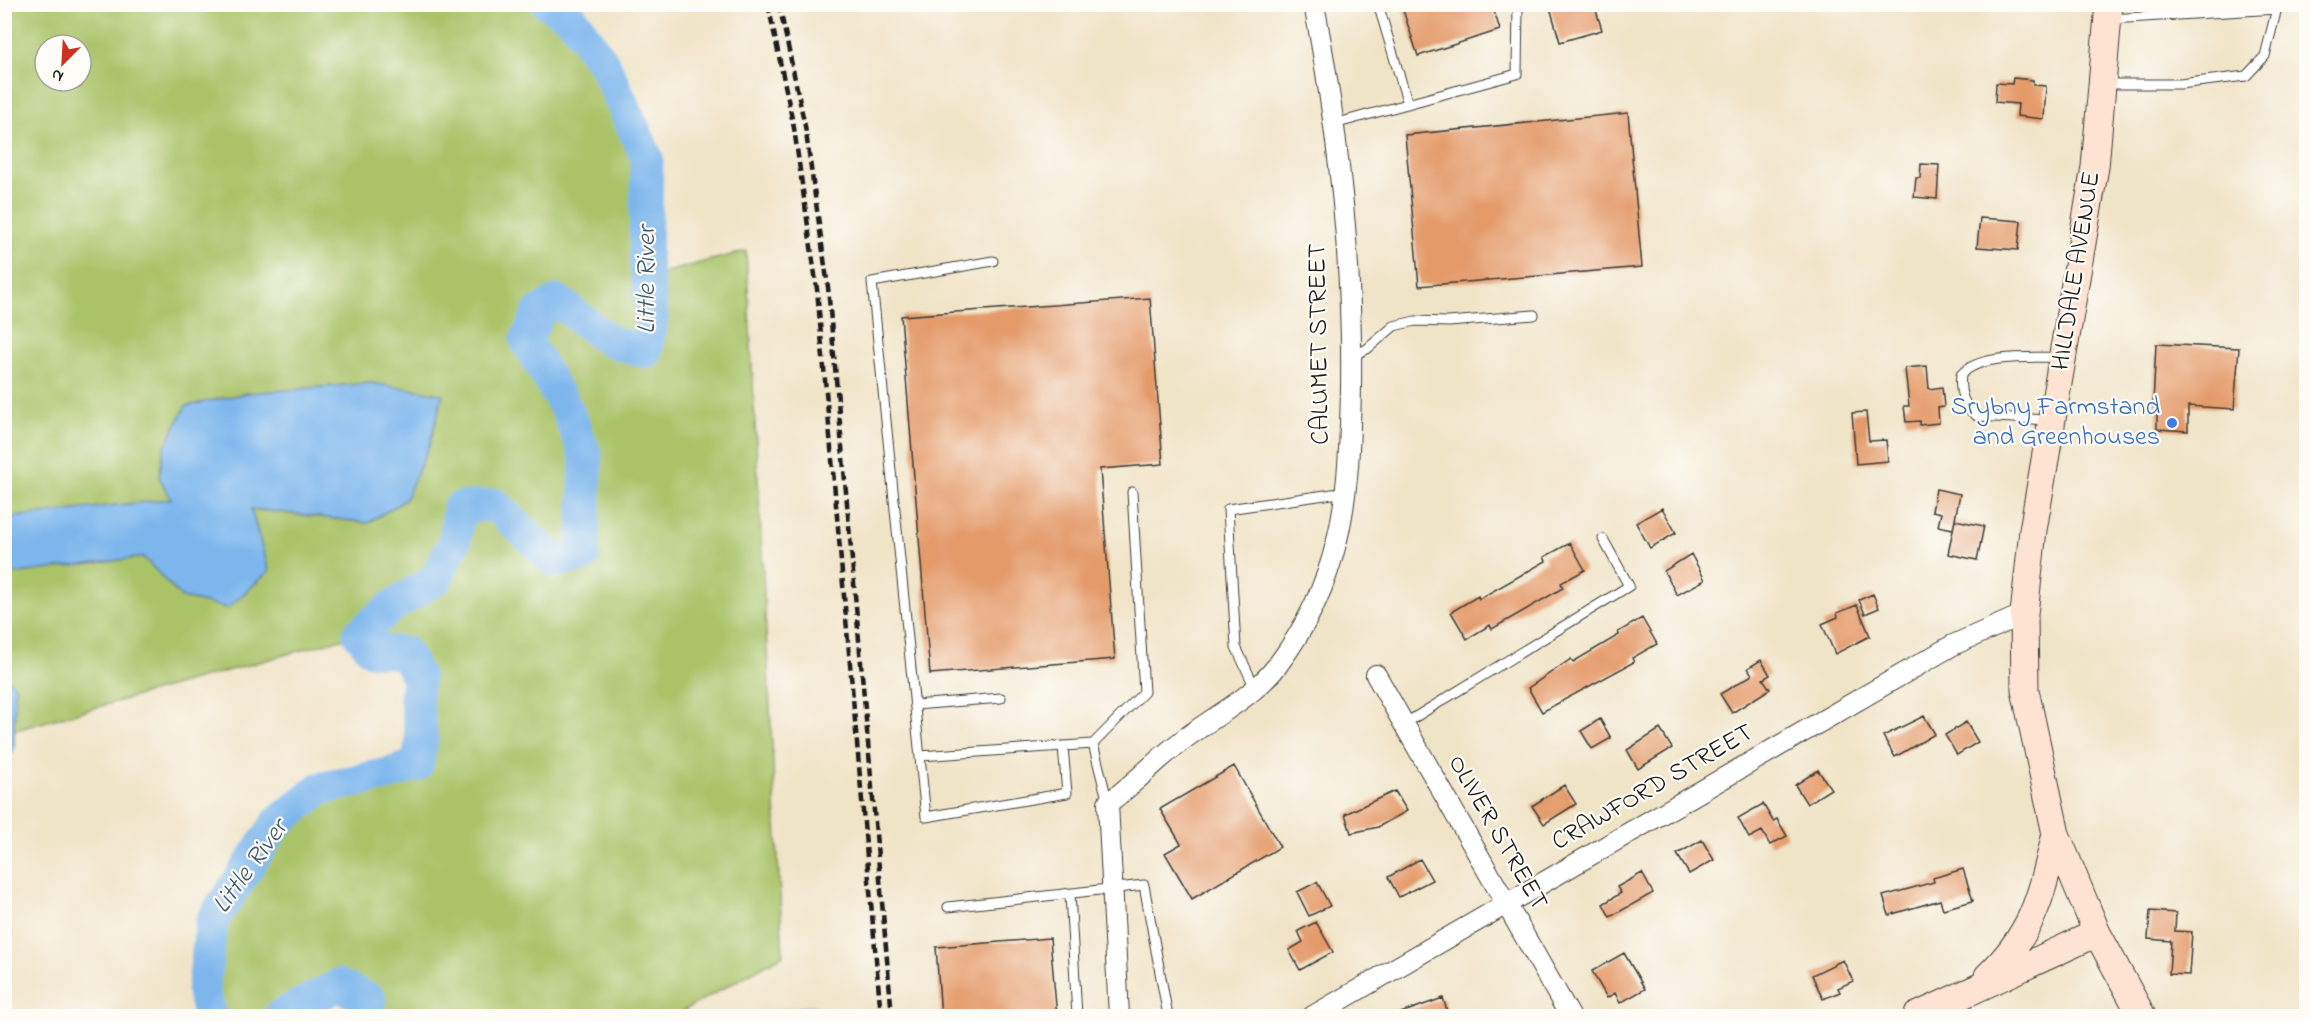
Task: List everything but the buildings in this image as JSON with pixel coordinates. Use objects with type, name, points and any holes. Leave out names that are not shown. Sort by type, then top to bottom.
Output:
[{"type":"main road","name":"HILLDALE AVENUE","points":[[2108,12],[2104,84],[2095,167],[2033,530],[2024,614],[2025,690],[2056,834],[2097,933],[2142,1017]]},
{"type":"main road","points":[[1975,989],[2011,954],[2022,936],[2038,902],[2056,834]]},
{"type":"main road","points":[[1917,1017],[2097,933]]},
{"type":"street","name":"CALUMET STREET","points":[[1108,803],[1174,747],[1255,688],[1275,669],[1313,610],[1337,541],[1346,492],[1352,321],[1344,205],[1334,124],[1314,4]]},
{"type":"street","name":"CRAWFORD STREET","points":[[1313,1017],[1953,645],[2024,614]]},
{"type":"street","name":"OLIVER STREET","points":[[1376,675],[1570,1017]]},
{"type":"street","points":[[1108,803],[1119,1017]]},
{"type":"lane","points":[[1378,4],[1408,104]]},
{"type":"lane","points":[[1334,124],[1517,74],[1518,4]]},
{"type":"lane","points":[[2104,84],[2180,84],[2246,75],[2265,56],[2277,7],[2108,12]]},
{"type":"lane","points":[[993,261],[872,282],[926,817],[1067,793],[1063,746]]},
{"type":"lane","points":[[1352,356],[1367,349],[1394,326],[1415,321],[1449,322],[1534,315]]},
{"type":"lane","points":[[2052,420],[1977,416],[1969,411],[1963,399],[1961,375],[1966,368],[1991,360],[2063,356]]},
{"type":"lane","points":[[920,756],[1093,744],[1144,693],[1132,492]]},
{"type":"lane","points":[[1255,688],[1236,646],[1228,509],[1346,492]]},
{"type":"lane","points":[[1404,724],[1629,586],[1603,539]]},
{"type":"lane","points":[[915,705],[1001,698]]},
{"type":"lane","points":[[1093,744],[1108,803]]},
{"type":"lane","points":[[948,907],[1144,885],[1168,1017]]},
{"type":"lane","points":[[1070,894],[1077,1017]]},
{"type":"shaded area","points":[[813,1004],[839,1016],[742,1016],[744,1015]]},
{"type":"green space","points":[[548,4],[571,17],[652,150],[647,277],[746,251],[783,955],[674,1016],[369,1016],[370,999],[338,986],[280,1016],[210,1016],[203,991],[212,921],[277,823],[319,789],[389,774],[417,765],[422,739],[416,699],[418,678],[405,653],[372,650],[359,634],[5,733],[5,5]]},
{"type":"water","points":[[371,383],[443,394],[430,444],[405,500],[368,523],[251,509],[269,571],[228,608],[182,598],[143,557],[5,575],[5,518],[171,499],[159,477],[164,448],[186,406],[247,393]]},
{"type":"water","points":[[5,676],[15,686],[14,751],[5,758]]},
{"type":"waterway","name":"Little River","points":[[210,1016],[203,991],[212,921],[277,823],[319,789],[389,774],[417,765],[422,739],[416,699],[418,678],[405,653],[372,650],[359,634],[391,607],[436,579],[455,540],[459,508],[495,505],[555,561],[583,556],[586,456],[567,410],[526,340],[539,312],[558,301],[609,341],[646,352],[652,317],[645,260],[647,158],[605,66],[571,17],[548,4]]},
{"type":"waterway","name":"Little River","points":[[280,1016],[338,985],[370,1000],[369,1016]]},
{"type":"railway","points":[[768,4],[794,128],[817,289],[881,1016]]},
{"type":"railway","points":[[779,4],[805,126],[828,287],[892,1016]]},
{"type":"place","name":"Srybny Farmstand and Greenhouses","points":[[2172,423]]}]
